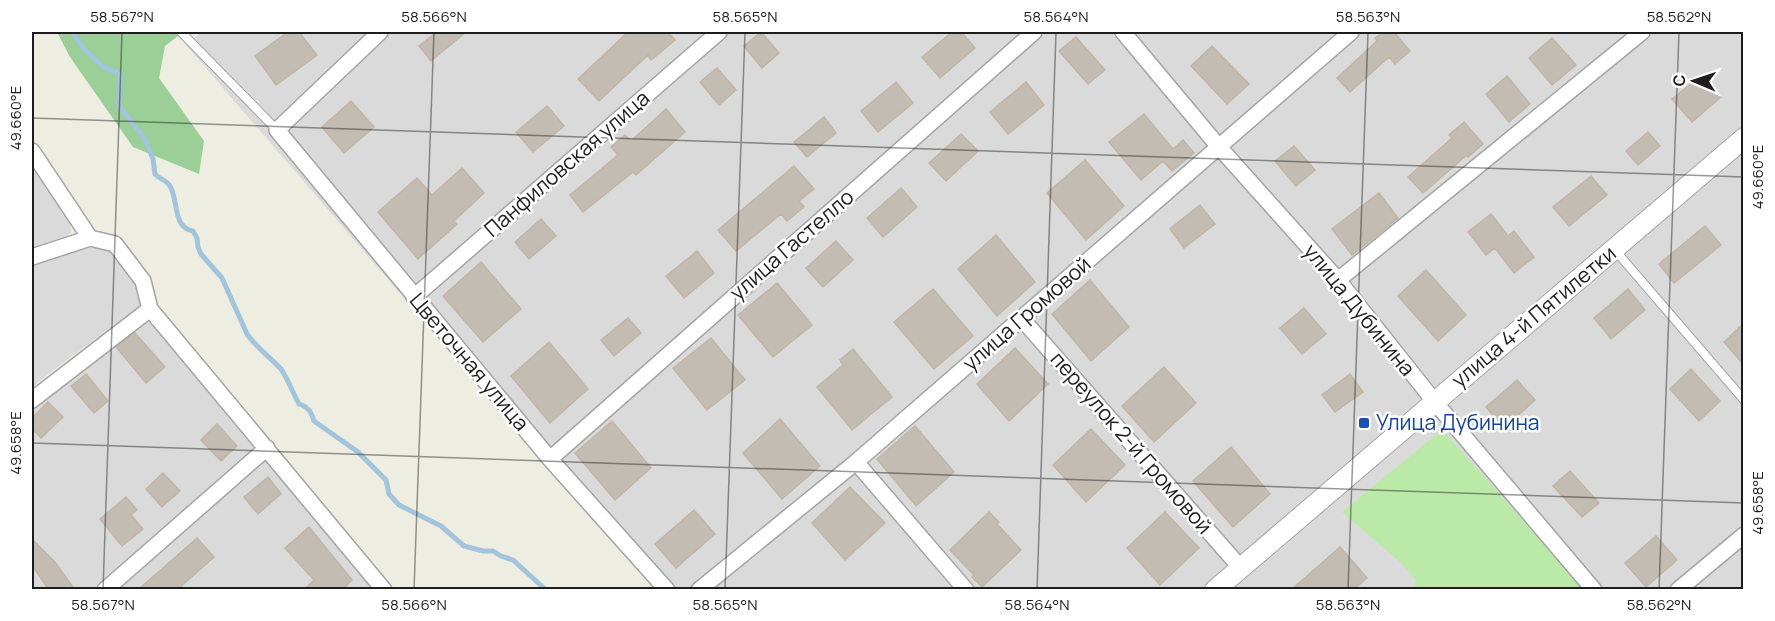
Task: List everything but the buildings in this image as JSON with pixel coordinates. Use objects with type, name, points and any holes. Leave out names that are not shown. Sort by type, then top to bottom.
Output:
[{"type":"street","points":[[277,130],[380,32]]},
{"type":"street","name":"Панфиловская улица","points":[[414,297],[719,32]]},
{"type":"street","name":"улица Гастелло","points":[[550,459],[1034,32]]},
{"type":"street","name":"улица Дубинина","points":[[1123,32],[1219,147],[1338,280],[1434,401],[1594,590]]},
{"type":"street","name":"улица Громовой","points":[[699,590],[856,462],[1351,32]]},
{"type":"street","points":[[1338,280],[1642,32]]},
{"type":"street","name":"Цветочная улица","points":[[277,130],[550,459],[667,590]]},
{"type":"street","name":"улица 4-й Пятилетки","points":[[1215,590],[1743,138]]},
{"type":"street","points":[[32,151],[90,238]]},
{"type":"street","points":[[32,257],[90,238],[116,244],[143,281],[150,309],[267,448],[378,587]]},
{"type":"street","points":[[32,400],[150,309]]},
{"type":"street","name":"переулок 2-й Громовой","points":[[1022,319],[1240,567]]},
{"type":"street","points":[[105,590],[267,448]]},
{"type":"street","points":[[856,462],[966,590]]},
{"type":"street","points":[[1678,590],[1743,535]]},
{"type":"lane","points":[[181,32],[277,130]]},
{"type":"lane","points":[[1614,249],[1743,400]]},
{"type":"shaded area","points":[[202,32],[1743,32],[1743,589],[655,589],[186,45]]},
{"type":"shaded area","points":[[32,152],[71,222],[71,233],[58,242],[32,250]]},
{"type":"shaded area","points":[[105,247],[116,251],[147,301],[32,388],[32,263],[83,248]]},
{"type":"shaded area","points":[[145,314],[258,450],[96,589],[37,589],[32,584],[32,401]]},
{"type":"shaded area","points":[[266,461],[374,582],[365,590],[116,590]]},
{"type":"green space","points":[[57,32],[183,32],[165,46],[159,78],[204,141],[199,174],[133,147],[70,57]]},
{"type":"green space","points":[[1438,433],[1444,433],[1449,437],[1583,589],[1413,589],[1416,580],[1401,563],[1342,512]]},
{"type":"waterway","points":[[72,32],[84,49],[102,66],[120,74],[119,106],[145,139],[153,159],[155,174],[170,186],[179,219],[186,229],[193,231],[201,254],[222,278],[247,334],[281,369],[299,404],[309,410],[314,421],[358,452],[386,480],[389,494],[399,505],[441,526],[464,546],[493,551],[513,560],[546,590]]},
{"type":"place","name":"Улица Дубинина","points":[[1364,423]]}]
